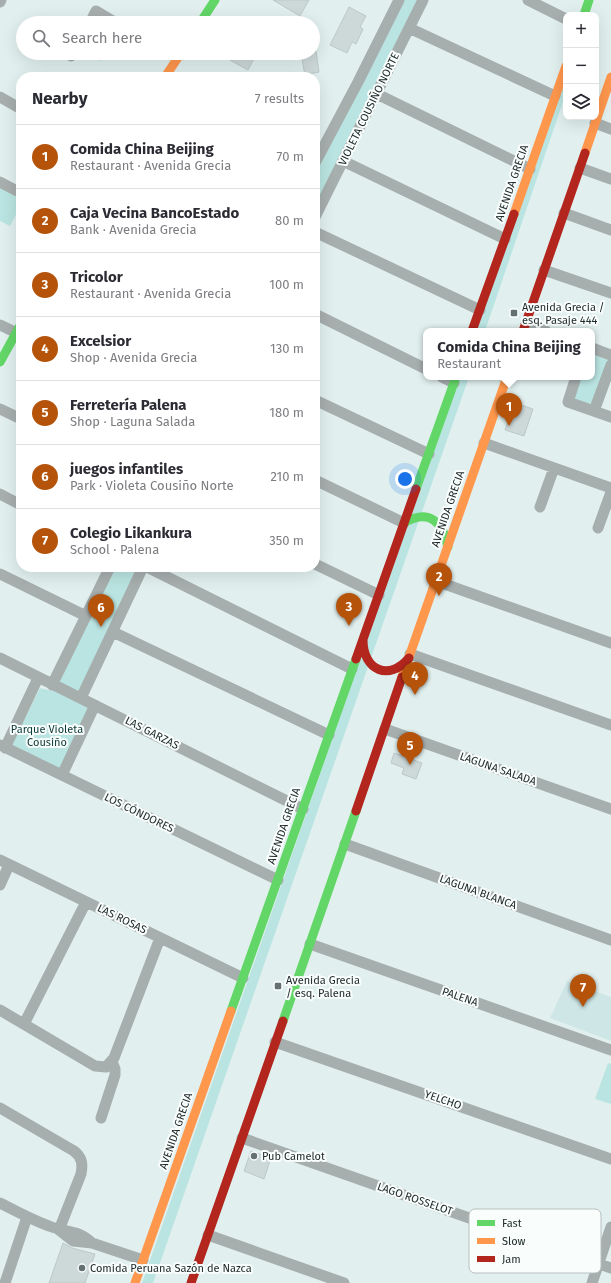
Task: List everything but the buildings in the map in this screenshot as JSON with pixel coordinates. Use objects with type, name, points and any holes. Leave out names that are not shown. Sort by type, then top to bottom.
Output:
[{"type":"main road","points":[[205,16],[215,0]]},
{"type":"main road","points":[[585,12],[590,0]]},
{"type":"main road","points":[[168,72],[174,60]]},
{"type":"main road","name":"AVENIDA GRECIA","points":[[473,328],[563,74]]},
{"type":"main road","points":[[524,327],[611,77]]},
{"type":"main road","points":[[0,362],[16,336]]},
{"type":"main road","name":"AVENIDA GRECIA","points":[[135,1283],[455,380]]},
{"type":"main road","name":"AVENIDA GRECIA","points":[[191,1283],[506,380]]},
{"type":"main road","points":[[404,523],[409,519],[420,516],[434,520],[444,531],[448,547]]},
{"type":"main road","points":[[365,634],[362,642],[363,654],[369,665],[377,670],[389,672],[398,669],[406,663],[410,654]]},
{"type":"street","points":[[320,154],[399,0]]},
{"type":"street","name":"VIOLETA COUSIÑO NORTE","points":[[320,207],[423,0]]},
{"type":"street","points":[[528,0],[563,18]]},
{"type":"street","points":[[94,16],[96,11],[104,16]]},
{"type":"street","points":[[410,28],[555,96]]},
{"type":"street","points":[[377,94],[530,168]]},
{"type":"street","points":[[0,97],[16,106]]},
{"type":"street","points":[[595,124],[611,129]]},
{"type":"street","points":[[343,161],[505,239]]},
{"type":"street","points":[[580,168],[611,179]]},
{"type":"street","points":[[0,182],[16,191]]},
{"type":"street","points":[[564,213],[611,230]]},
{"type":"street","points":[[320,234],[480,310]]},
{"type":"street","points":[[544,270],[611,293]]},
{"type":"street","points":[[320,316],[423,368]]},
{"type":"street","points":[[0,325],[16,330]]},
{"type":"street","points":[[595,349],[611,355]]},
{"type":"street","points":[[594,411],[611,365]]},
{"type":"street","points":[[575,380],[568,402],[611,417]]},
{"type":"street","points":[[320,402],[429,454]]},
{"type":"street","points":[[0,409],[16,417]]},
{"type":"street","points":[[484,443],[611,488]]},
{"type":"street","points":[[540,507],[554,468]]},
{"type":"street","points":[[320,482],[404,523]]},
{"type":"street","points":[[598,528],[611,492]]},
{"type":"street","points":[[0,494],[16,502]]},
{"type":"street","points":[[320,566],[379,595]]},
{"type":"street","points":[[52,685],[108,572]]},
{"type":"street","points":[[81,698],[141,572]]},
{"type":"street","points":[[157,572],[352,669]]},
{"type":"street","points":[[0,574],[86,616]]},
{"type":"street","points":[[436,581],[611,643]]},
{"type":"street","points":[[113,632],[329,735]]},
{"type":"street","points":[[410,654],[611,725]]},
{"type":"street","name":"LAS GARZAS","points":[[0,658],[303,809]]},
{"type":"street","points":[[3,747],[38,678]]},
{"type":"street","points":[[62,776],[95,705]]},
{"type":"street","name":"LAGUNA SALADA","points":[[385,729],[611,809]]},
{"type":"street","name":"LOS CÓNDORES","points":[[3,747],[278,880]]},
{"type":"street","name":"LAGUNA BLANCA","points":[[344,844],[611,940]]},
{"type":"street","points":[[0,885],[5,863]]},
{"type":"street","name":"LAS ROSAS","points":[[5,863],[243,978]]},
{"type":"street","points":[[24,1024],[86,902]]},
{"type":"street","points":[[0,1010],[95,1066],[106,1067],[112,1062],[160,938]]},
{"type":"street","name":"PALENA","points":[[310,944],[611,1050]]},
{"type":"street","name":"YELCHO","points":[[275,1042],[611,1158]]},
{"type":"street","points":[[101,1118],[115,1075],[115,1069],[112,1062]]},
{"type":"street","points":[[0,1108],[74,1151],[80,1157],[82,1165],[81,1174],[59,1230]]},
{"type":"street","name":"LAGO ROSSELOT","points":[[242,1138],[469,1218]]},
{"type":"street","points":[[0,1203],[27,1217],[59,1230],[80,1234],[92,1243],[143,1260]]},
{"type":"street","points":[[5,1283],[27,1217]]},
{"type":"street","points":[[601,1255],[611,1227]]},
{"type":"street","points":[[208,1235],[344,1283]]},
{"type":"street","name":"LAGO ROSSELOT","points":[[601,1265],[611,1268]]},
{"type":"street","points":[[592,1283],[595,1273]]},
{"type":"shaded area","points":[[567,981],[611,997],[611,1041],[550,1018]]},
{"type":"green space","points":[[400,0],[421,0],[320,204],[320,156]]},
{"type":"green space","points":[[563,82],[563,102],[486,328],[477,328]]},
{"type":"green space","points":[[0,187],[16,195],[16,215],[10,226],[0,221]]},
{"type":"green space","points":[[595,352],[610,358],[592,407],[571,399],[578,380],[595,380]]},
{"type":"green space","points":[[458,380],[468,380],[153,1283],[142,1283]]},
{"type":"green space","name":"Parque Violeta Cousiño","points":[[109,572],[137,572],[77,700],[89,708],[61,772],[10,748],[40,688],[52,691]]},
{"type":"green space","points":[[608,1063],[611,1064],[611,1104],[595,1099]]},
{"type":"traffic: fast","points":[[205,16],[215,0]]},
{"type":"traffic: fast","points":[[585,12],[589,0]]},
{"type":"traffic: fast","points":[[0,362],[16,333]]},
{"type":"traffic: fast","points":[[416,489],[455,380]]},
{"type":"traffic: fast","points":[[404,523],[421,517],[428,517],[434,520],[443,531],[448,547]]},
{"type":"traffic: fast","points":[[231,1011],[356,659]]},
{"type":"traffic: fast","points":[[283,1021],[356,811]]},
{"type":"traffic: slow","points":[[168,72],[176,60]]},
{"type":"traffic: slow","points":[[514,214],[563,75]]},
{"type":"traffic: slow","points":[[585,153],[611,77]]},
{"type":"traffic: slow","points":[[402,677],[506,380]]},
{"type":"traffic: slow","points":[[135,1283],[231,1011]]},
{"type":"traffic: jam","points":[[524,328],[585,153]]},
{"type":"traffic: jam","points":[[473,328],[514,214]]},
{"type":"traffic: jam","points":[[356,659],[416,489]]},
{"type":"traffic: jam","points":[[363,640],[367,659],[378,669],[386,671],[393,670],[409,658]]},
{"type":"traffic: jam","points":[[356,811],[402,677]]},
{"type":"traffic: jam","points":[[191,1283],[283,1021]]},
{"type":"place","name":"Avenida Grecia / esq. Pasaje 444","points":[[514,313]]},
{"type":"place","name":"Comida China Beijing","points":[[509,426]]},
{"type":"place","name":"Caja Vecina BancoEstado","points":[[439,596]]},
{"type":"place","name":"Tricolor","points":[[349,626]]},
{"type":"place","name":"juegos infantiles","points":[[101,627]]},
{"type":"place","name":"Excelsior","points":[[415,695]]},
{"type":"place","name":"Ferretería Palena","points":[[410,765]]},
{"type":"place","name":"Avenida Grecia / esq. Palena","points":[[278,986]]},
{"type":"place","name":"Colegio Likankura","points":[[583,1007]]},
{"type":"place","name":"Pub Camelot","points":[[254,1156]]},
{"type":"place","name":"Comida Peruana Sazón de Nazca","points":[[82,1268]]}]
